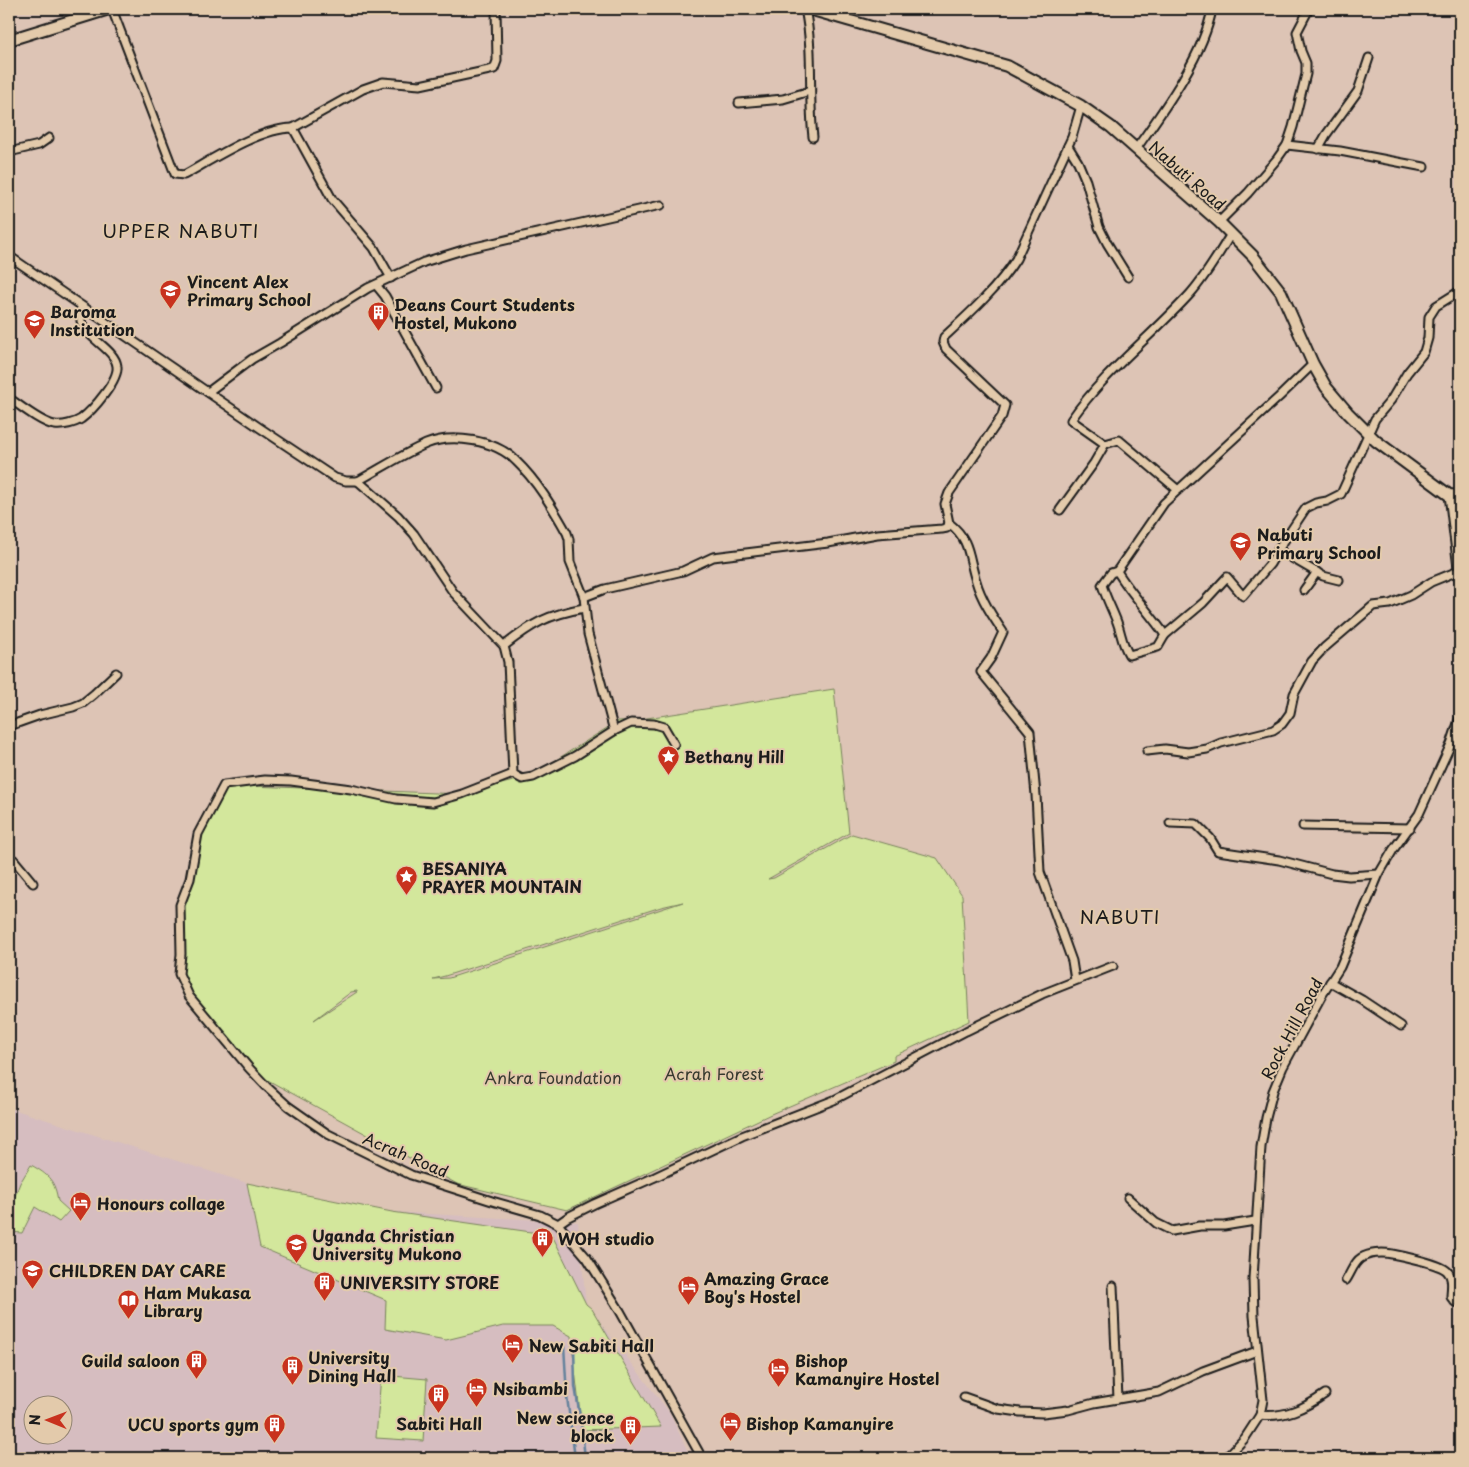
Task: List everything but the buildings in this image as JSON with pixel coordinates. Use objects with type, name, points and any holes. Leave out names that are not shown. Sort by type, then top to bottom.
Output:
[{"type":"street","points":[[9,40],[110,9],[174,174],[184,175],[234,148],[277,129],[294,128],[371,86],[383,82],[420,86],[494,69],[496,61],[496,9]]},
{"type":"street","points":[[805,9],[810,34],[810,91],[813,137]]},
{"type":"street","name":"Nabuti Road","points":[[809,9],[1007,66],[1081,106],[1111,127],[1219,222],[1253,256],[1281,292],[1313,364],[1326,387],[1348,413],[1376,441],[1448,495]]},
{"type":"street","points":[[1136,150],[1171,99],[1202,40],[1212,9]]},
{"type":"street","points":[[1219,222],[1248,193],[1287,145],[1306,74],[1306,64],[1297,32],[1309,9]]},
{"type":"street","points":[[1318,149],[1358,91],[1369,58]]},
{"type":"street","points":[[739,103],[783,99],[810,91]]},
{"type":"street","points":[[1075,980],[1072,961],[1040,872],[1030,732],[981,672],[991,658],[1003,632],[976,583],[967,545],[960,532],[949,523],[945,504],[949,493],[1002,416],[1005,405],[946,349],[943,342],[944,337],[974,308],[1007,272],[1016,259],[1068,146],[1081,106]]},
{"type":"street","points":[[294,128],[332,199],[374,248],[391,278]]},
{"type":"street","points":[[9,152],[39,145],[49,138]]},
{"type":"street","points":[[1287,145],[1424,167]]},
{"type":"street","points":[[1068,146],[1078,162],[1086,181],[1099,227],[1128,277]]},
{"type":"street","points":[[208,392],[252,359],[376,285],[424,262],[449,253],[661,206]]},
{"type":"street","points":[[1105,444],[1071,420],[1095,388],[1191,293],[1209,270],[1231,234]]},
{"type":"street","points":[[9,256],[335,478],[346,481],[358,481],[426,444],[456,439],[471,440],[507,454],[516,460],[532,478],[567,533],[570,562],[584,597],[588,634],[614,732]]},
{"type":"street","points":[[376,285],[385,296],[436,388]]},
{"type":"street","points":[[1313,364],[1279,398],[1164,503],[1117,571],[1111,573],[1102,585],[1117,623],[1122,644],[1129,655],[1158,647],[1165,635],[1204,603],[1227,577],[1243,596],[1270,564],[1306,508],[1341,494],[1376,419],[1391,400],[1407,373],[1424,352],[1428,338],[1429,317],[1436,306],[1460,291]]},
{"type":"street","points":[[9,398],[26,410],[54,425],[67,425],[80,420],[101,398],[116,376],[118,365],[114,358],[85,329],[81,318],[81,306]]},
{"type":"street","points":[[1060,510],[1094,463],[1105,444],[1119,440],[1178,490]]},
{"type":"street","points":[[358,481],[398,516],[414,534],[453,592],[504,646],[508,662],[513,774],[522,779],[533,777],[575,756],[631,723],[654,724],[664,728],[674,744]]},
{"type":"street","points":[[1460,496],[1448,495],[1460,584]]},
{"type":"street","points":[[584,597],[682,571],[713,557],[828,543],[877,534],[942,529],[947,528],[949,523]]},
{"type":"street","points":[[1278,550],[1317,572],[1339,580]]},
{"type":"street","points":[[1117,571],[1129,590],[1165,635]]},
{"type":"street","points":[[1147,751],[1188,752],[1207,749],[1221,743],[1272,730],[1282,724],[1290,713],[1294,694],[1312,661],[1324,648],[1373,606],[1390,604],[1411,595],[1430,582],[1458,571]]},
{"type":"street","points":[[1304,590],[1317,572]]},
{"type":"street","points":[[504,646],[531,625],[548,617],[584,608]]},
{"type":"street","points":[[9,726],[83,703],[116,673]]},
{"type":"street","name":"Rock Hill Road","points":[[1226,1458],[1245,1438],[1260,1415],[1263,1400],[1257,1351],[1253,1279],[1255,1221],[1261,1148],[1273,1091],[1283,1067],[1340,967],[1353,939],[1362,910],[1379,874],[1393,850],[1419,814],[1451,744],[1460,717]]},
{"type":"street","name":"Acrah Road","points":[[513,774],[462,794],[433,802],[396,799],[342,787],[291,781],[264,780],[224,785],[198,834],[190,879],[180,906],[181,954],[179,974],[189,996],[248,1068],[304,1119],[328,1134],[411,1175],[540,1215],[558,1224],[587,1258],[702,1458]]},
{"type":"street","points":[[1170,823],[1196,824],[1210,838],[1218,851],[1278,860],[1332,874],[1349,876],[1379,874]]},
{"type":"street","points":[[1303,826],[1410,828]]},
{"type":"street","points":[[9,857],[14,860],[33,883]]},
{"type":"street","points":[[558,1224],[568,1216],[742,1136],[834,1100],[966,1031],[1042,994],[1113,966]]},
{"type":"street","points":[[1330,982],[1362,1000],[1401,1026]]},
{"type":"street","points":[[1128,1198],[1156,1223],[1172,1231],[1200,1226],[1224,1226],[1255,1221]]},
{"type":"street","points":[[1346,1280],[1356,1262],[1361,1258],[1370,1254],[1390,1253],[1434,1265],[1447,1271],[1452,1285],[1450,1297],[1455,1302],[1460,1303]]},
{"type":"street","points":[[1112,1286],[1118,1399]]},
{"type":"street","points":[[964,1397],[998,1409],[1020,1412],[1043,1413],[1068,1410],[1159,1392],[1202,1371],[1257,1351]]},
{"type":"street","points":[[1260,1415],[1274,1417],[1288,1413],[1308,1406],[1325,1394]]},
{"type":"shaded area","name":"Uganda Christian University Mukono","points":[[9,1108],[247,1183],[392,1212],[578,1222],[586,1304],[669,1412],[691,1458],[9,1458]]},
{"type":"green space","points":[[834,689],[849,833],[768,879],[774,878],[852,834],[937,858],[962,895],[969,1021],[894,1056],[894,1061],[771,1114],[567,1210],[457,1184],[244,1067],[246,1065],[179,974],[180,905],[198,833],[224,785],[462,794],[529,777],[618,721]],"holes":[[[683,902],[449,978],[433,979],[661,907]],[[351,992],[357,992],[314,1020]]]},
{"type":"green space","points":[[31,1165],[50,1179],[55,1188],[58,1201],[69,1211],[59,1222],[35,1207],[22,1233],[9,1232],[9,1211],[20,1183]]},
{"type":"green space","points":[[247,1183],[392,1212],[552,1235],[586,1304],[592,1309],[661,1427],[582,1430],[571,1336],[553,1326],[503,1326],[446,1340],[385,1329],[386,1300],[260,1247]]},
{"type":"green space","points":[[381,1375],[427,1379],[423,1441],[376,1438]]},
{"type":"waterway","points":[[574,1344],[575,1386],[585,1458]]},
{"type":"waterway","points":[[564,1345],[567,1397],[575,1458]]},
{"type":"place","name":"Vincent Alex Primary School","points":[[171,309]]},
{"type":"place","name":"Deans Court Students Hostel, Mukono","points":[[378,332]]},
{"type":"place","name":"Baroma Institution","points":[[34,339]]},
{"type":"place","name":"Nabuti Primary School","points":[[1241,562]]},
{"type":"place","name":"Bethany Hill","points":[[668,775]]},
{"type":"place","name":"BESANIYA PRAYER MOUNTAIN","points":[[406,896]]},
{"type":"place","name":"Honours collage","points":[[81,1222]]},
{"type":"place","name":"WOH studio","points":[[542,1257]]},
{"type":"place","name":"Uganda Christian University Mukono","points":[[296,1263]]},
{"type":"place","name":"CHILDREN DAY CARE","points":[[33,1289]]},
{"type":"place","name":"UNIVERSITY STORE","points":[[324,1301]]},
{"type":"place","name":"Amazing Grace Boy's Hostel","points":[[688,1306]]},
{"type":"place","name":"Ham Mukasa Library","points":[[128,1320]]},
{"type":"place","name":"New Sabiti Hall","points":[[513,1364]]},
{"type":"place","name":"Guild saloon","points":[[196,1379]]},
{"type":"place","name":"University Dining Hall","points":[[292,1385]]},
{"type":"place","name":"Bishop Kamanyire Hostel","points":[[779,1388]]},
{"type":"place","name":"Nsibambi","points":[[477,1407]]},
{"type":"place","name":"Sabiti Hall","points":[[439,1413]]},
{"type":"place","name":"Bishop Kamanyire","points":[[730,1442]]},
{"type":"place","name":"UCU sports gym","points":[[275,1443]]},
{"type":"place","name":"New science block","points":[[630,1445]]},
{"type":"district","name":"UPPER NABUTI","points":[[181,230]]},
{"type":"district","name":"NABUTI","points":[[1120,916]]},
{"type":"park label","name":"Acrah Forest","points":[[714,1073]]},
{"type":"park label","name":"Ankra Foundation","points":[[553,1077]]}]
